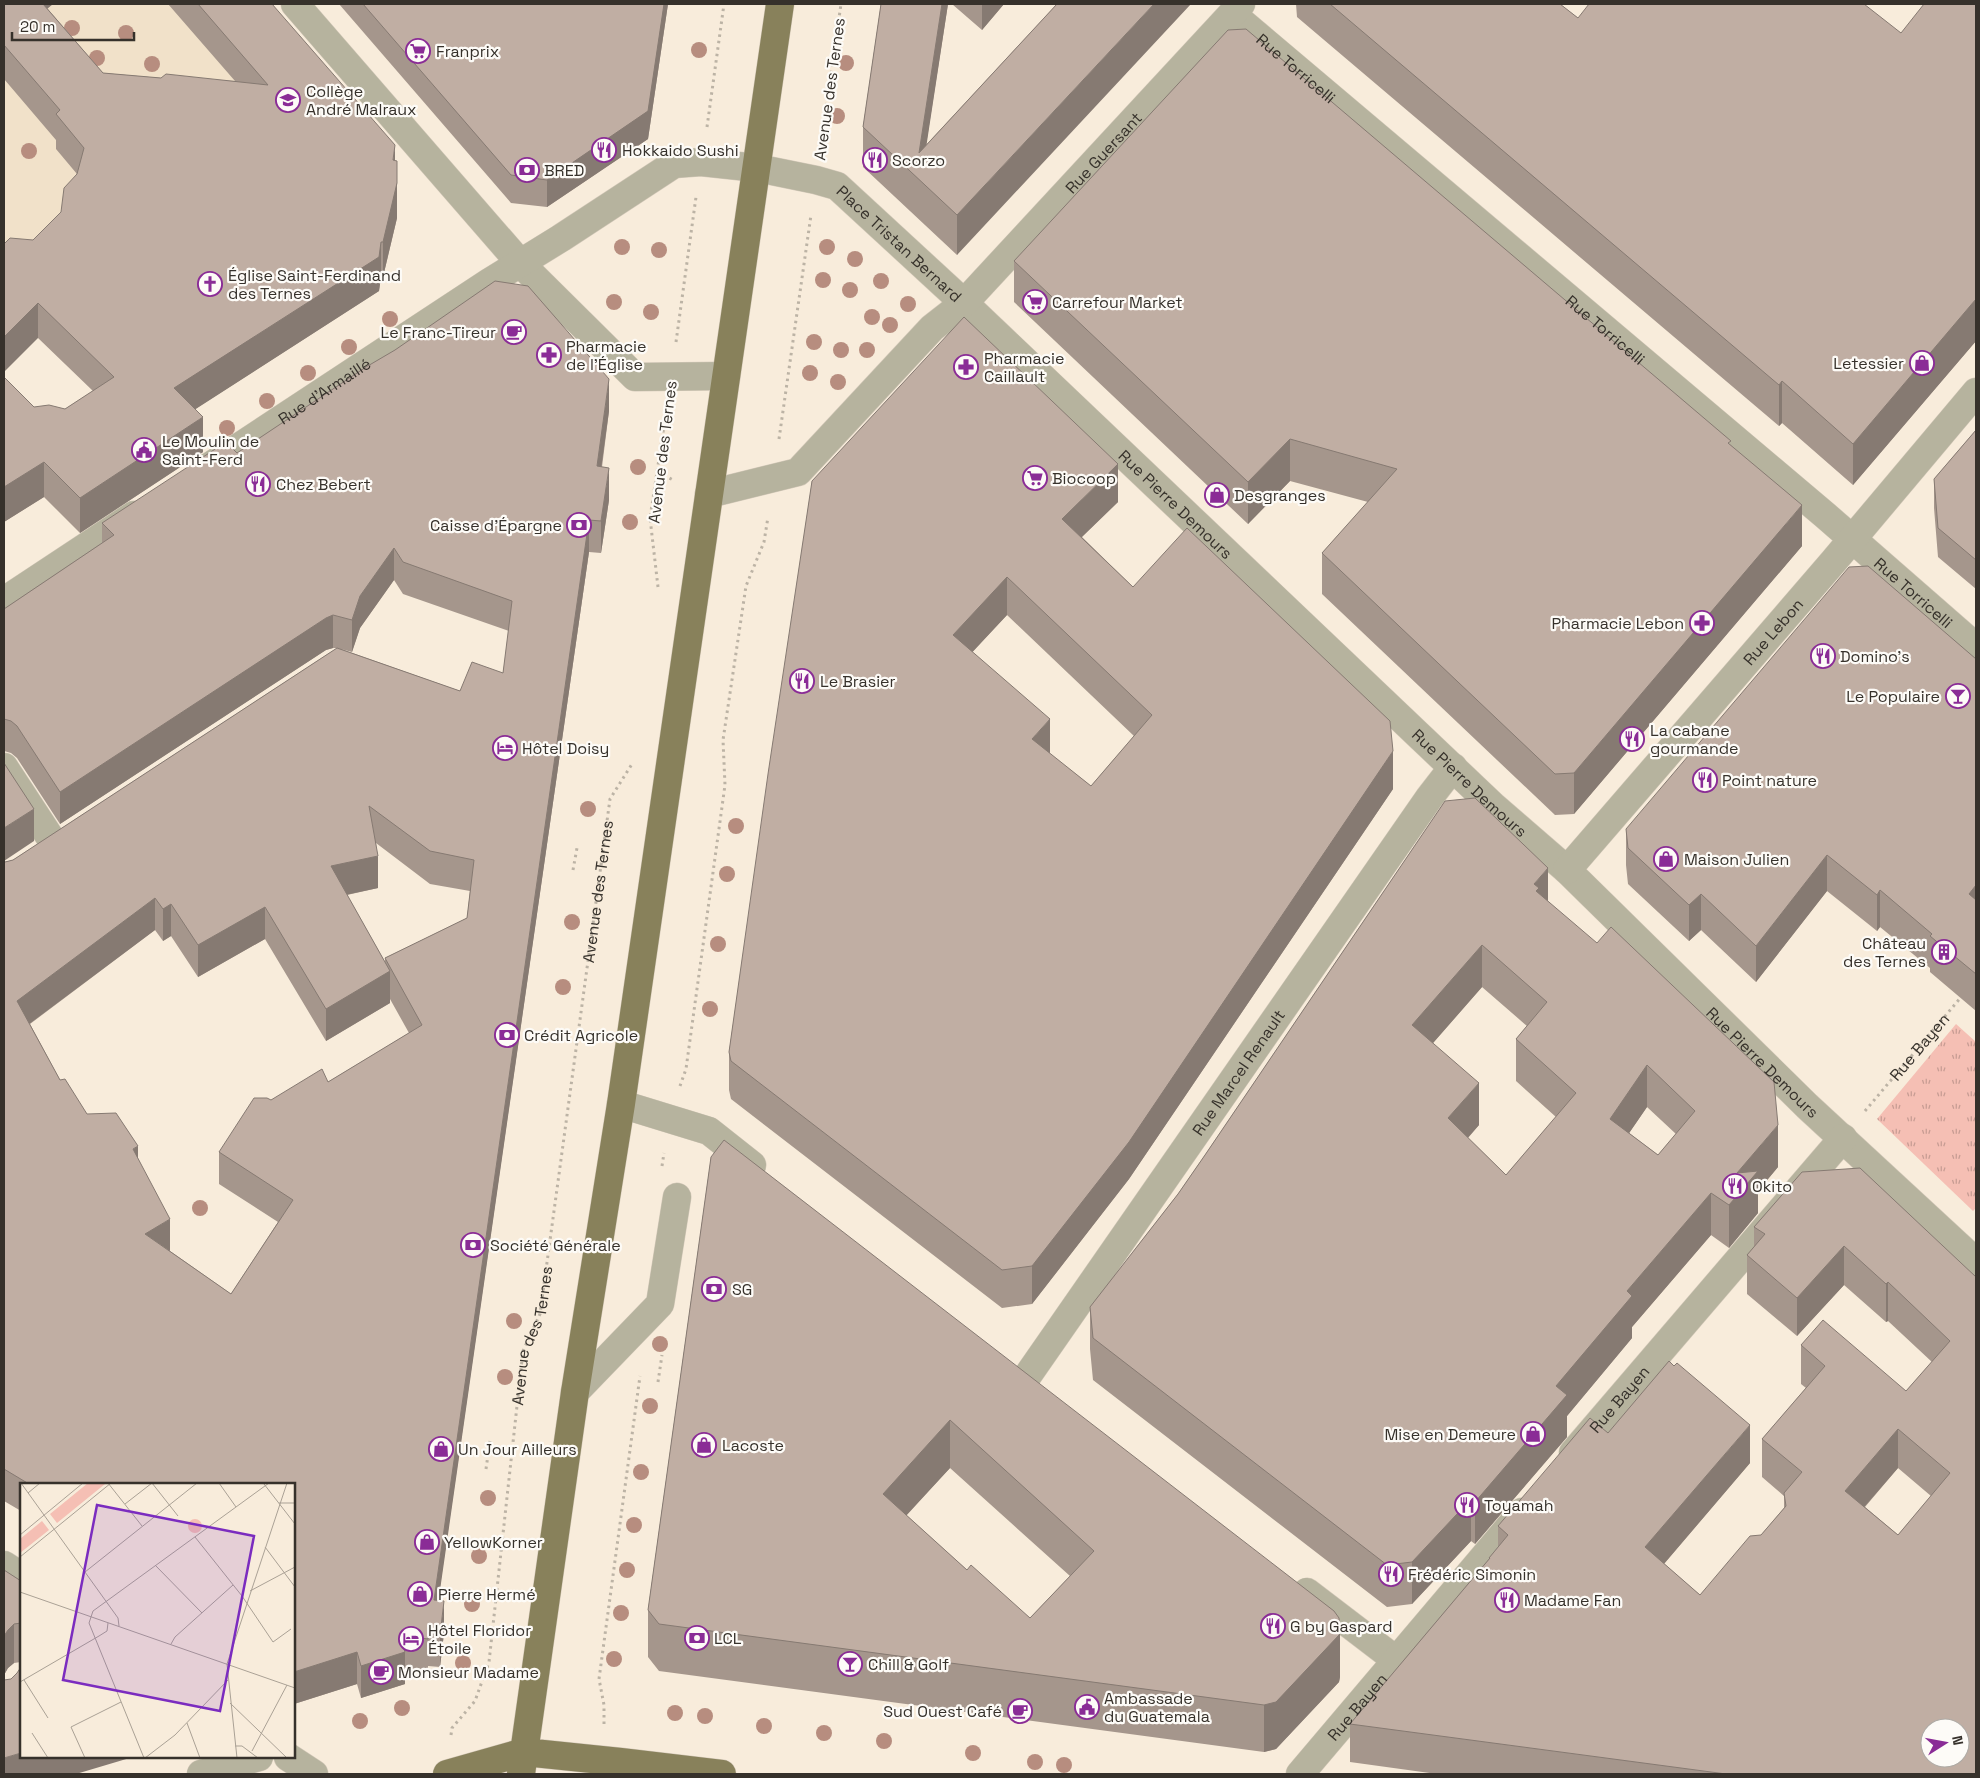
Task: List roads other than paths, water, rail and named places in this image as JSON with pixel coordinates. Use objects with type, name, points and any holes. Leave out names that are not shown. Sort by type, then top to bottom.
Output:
[{"type":"main road","points":[[523,1763],[576,1392],[621,1104],[780,4]]},
{"type":"main road","points":[[447,1774],[523,1763],[603,1760],[722,1774]]},
{"type":"street","points":[[295,4],[520,263],[635,377],[726,376]]},
{"type":"street","name":"Rue Guersant","points":[[964,303],[1237,9]]},
{"type":"street","name":"Rue Torricelli","points":[[1237,9],[1976,647]]},
{"type":"street","name":"Place Tristan Bernard","points":[[520,263],[674,164],[701,162],[757,168],[837,186],[964,303],[932,328],[798,472],[709,494]]},
{"type":"street","name":"Rue d'Armaillé","points":[[179,486],[520,263]]},
{"type":"street","name":"Rue Pierre Demours","points":[[964,303],[1492,805],[1567,870],[1807,1106],[1976,1262]]},
{"type":"street","name":"Rue Lebon","points":[[1567,870],[1853,540],[1976,392]]},
{"type":"street","points":[[4,601],[154,502]]},
{"type":"street","points":[[4,767],[44,852],[80,829]]},
{"type":"street","name":"Rue Marcel Renault","points":[[1003,1360],[1034,1384],[1412,823],[1453,767]]},
{"type":"street","points":[[621,1104],[709,1131],[771,1179]]},
{"type":"street","name":"Rue Bayen","points":[[1558,1470],[1843,1138]]},
{"type":"street","points":[[576,1392],[660,1304],[677,1196]]},
{"type":"street","name":"Rue Bayen","points":[[1300,1774],[1538,1493]]},
{"type":"street","points":[[4,1565],[20,1575]]},
{"type":"street","points":[[1288,1578],[1396,1660]]},
{"type":"street","points":[[201,1774],[256,1758]]},
{"type":"street","points":[[290,1758],[314,1774]]},
{"type":"place","name":"Franprix","points":[[418,51]]},
{"type":"place","name":"Collège André Malraux","points":[[288,100]]},
{"type":"place","name":"Hokkaido Sushi","points":[[604,150]]},
{"type":"place","name":"Scorzo","points":[[875,160]]},
{"type":"place","name":"BRED","points":[[527,170]]},
{"type":"place","name":"Église Saint-Ferdinand des Ternes","points":[[210,284]]},
{"type":"place","name":"Carrefour Market","points":[[1035,302]]},
{"type":"place","name":"Le Franc-Tireur","points":[[514,332]]},
{"type":"place","name":"Pharmacie de l'Église","points":[[549,355]]},
{"type":"place","name":"Letessier","points":[[1922,363]]},
{"type":"place","name":"Pharmacie Caillault","points":[[966,367]]},
{"type":"place","name":"Le Moulin de Saint-Ferd","points":[[144,450]]},
{"type":"place","name":"Biocoop","points":[[1035,478]]},
{"type":"place","name":"Chez Bebert","points":[[258,484]]},
{"type":"place","name":"Desgranges","points":[[1217,495]]},
{"type":"place","name":"Caisse d'Épargne","points":[[579,525]]},
{"type":"place","name":"Pharmacie Lebon","points":[[1702,623]]},
{"type":"place","name":"Domino's","points":[[1823,656]]},
{"type":"place","name":"Le Brasier","points":[[802,681]]},
{"type":"place","name":"Le Populaire","points":[[1958,696]]},
{"type":"place","name":"La cabane gourmande","points":[[1632,739]]},
{"type":"place","name":"Hôtel Doisy","points":[[505,748]]},
{"type":"place","name":"Point nature","points":[[1705,780]]},
{"type":"place","name":"Maison Julien","points":[[1666,859]]},
{"type":"place","name":"Château des Ternes","points":[[1944,952]]},
{"type":"place","name":"Crédit Agricole","points":[[507,1035]]},
{"type":"place","name":"Okito","points":[[1735,1186]]},
{"type":"place","name":"Société Générale","points":[[473,1245]]},
{"type":"place","name":"SG","points":[[714,1289]]},
{"type":"place","name":"Mise en Demeure","points":[[1533,1434]]},
{"type":"place","name":"Lacoste","points":[[704,1445]]},
{"type":"place","name":"Un Jour Ailleurs","points":[[441,1449]]},
{"type":"place","name":"Toyamah","points":[[1467,1505]]},
{"type":"place","name":"YellowKorner","points":[[427,1542]]},
{"type":"place","name":"Frédéric Simonin","points":[[1391,1574]]},
{"type":"place","name":"Pierre Hermé","points":[[420,1594]]},
{"type":"place","name":"Madame Fan","points":[[1507,1600]]},
{"type":"place","name":"G by Gaspard","points":[[1273,1626]]},
{"type":"place","name":"LCL","points":[[697,1638]]},
{"type":"place","name":"Hôtel Floridor Étoile","points":[[411,1639]]},
{"type":"place","name":"Chill & Golf","points":[[850,1664]]},
{"type":"place","name":"Monsieur Madame","points":[[381,1672]]},
{"type":"place","name":"Ambassade du Guatemala","points":[[1087,1707]]},
{"type":"place","name":"Sud Ouest Café","points":[[1020,1711]]}]
